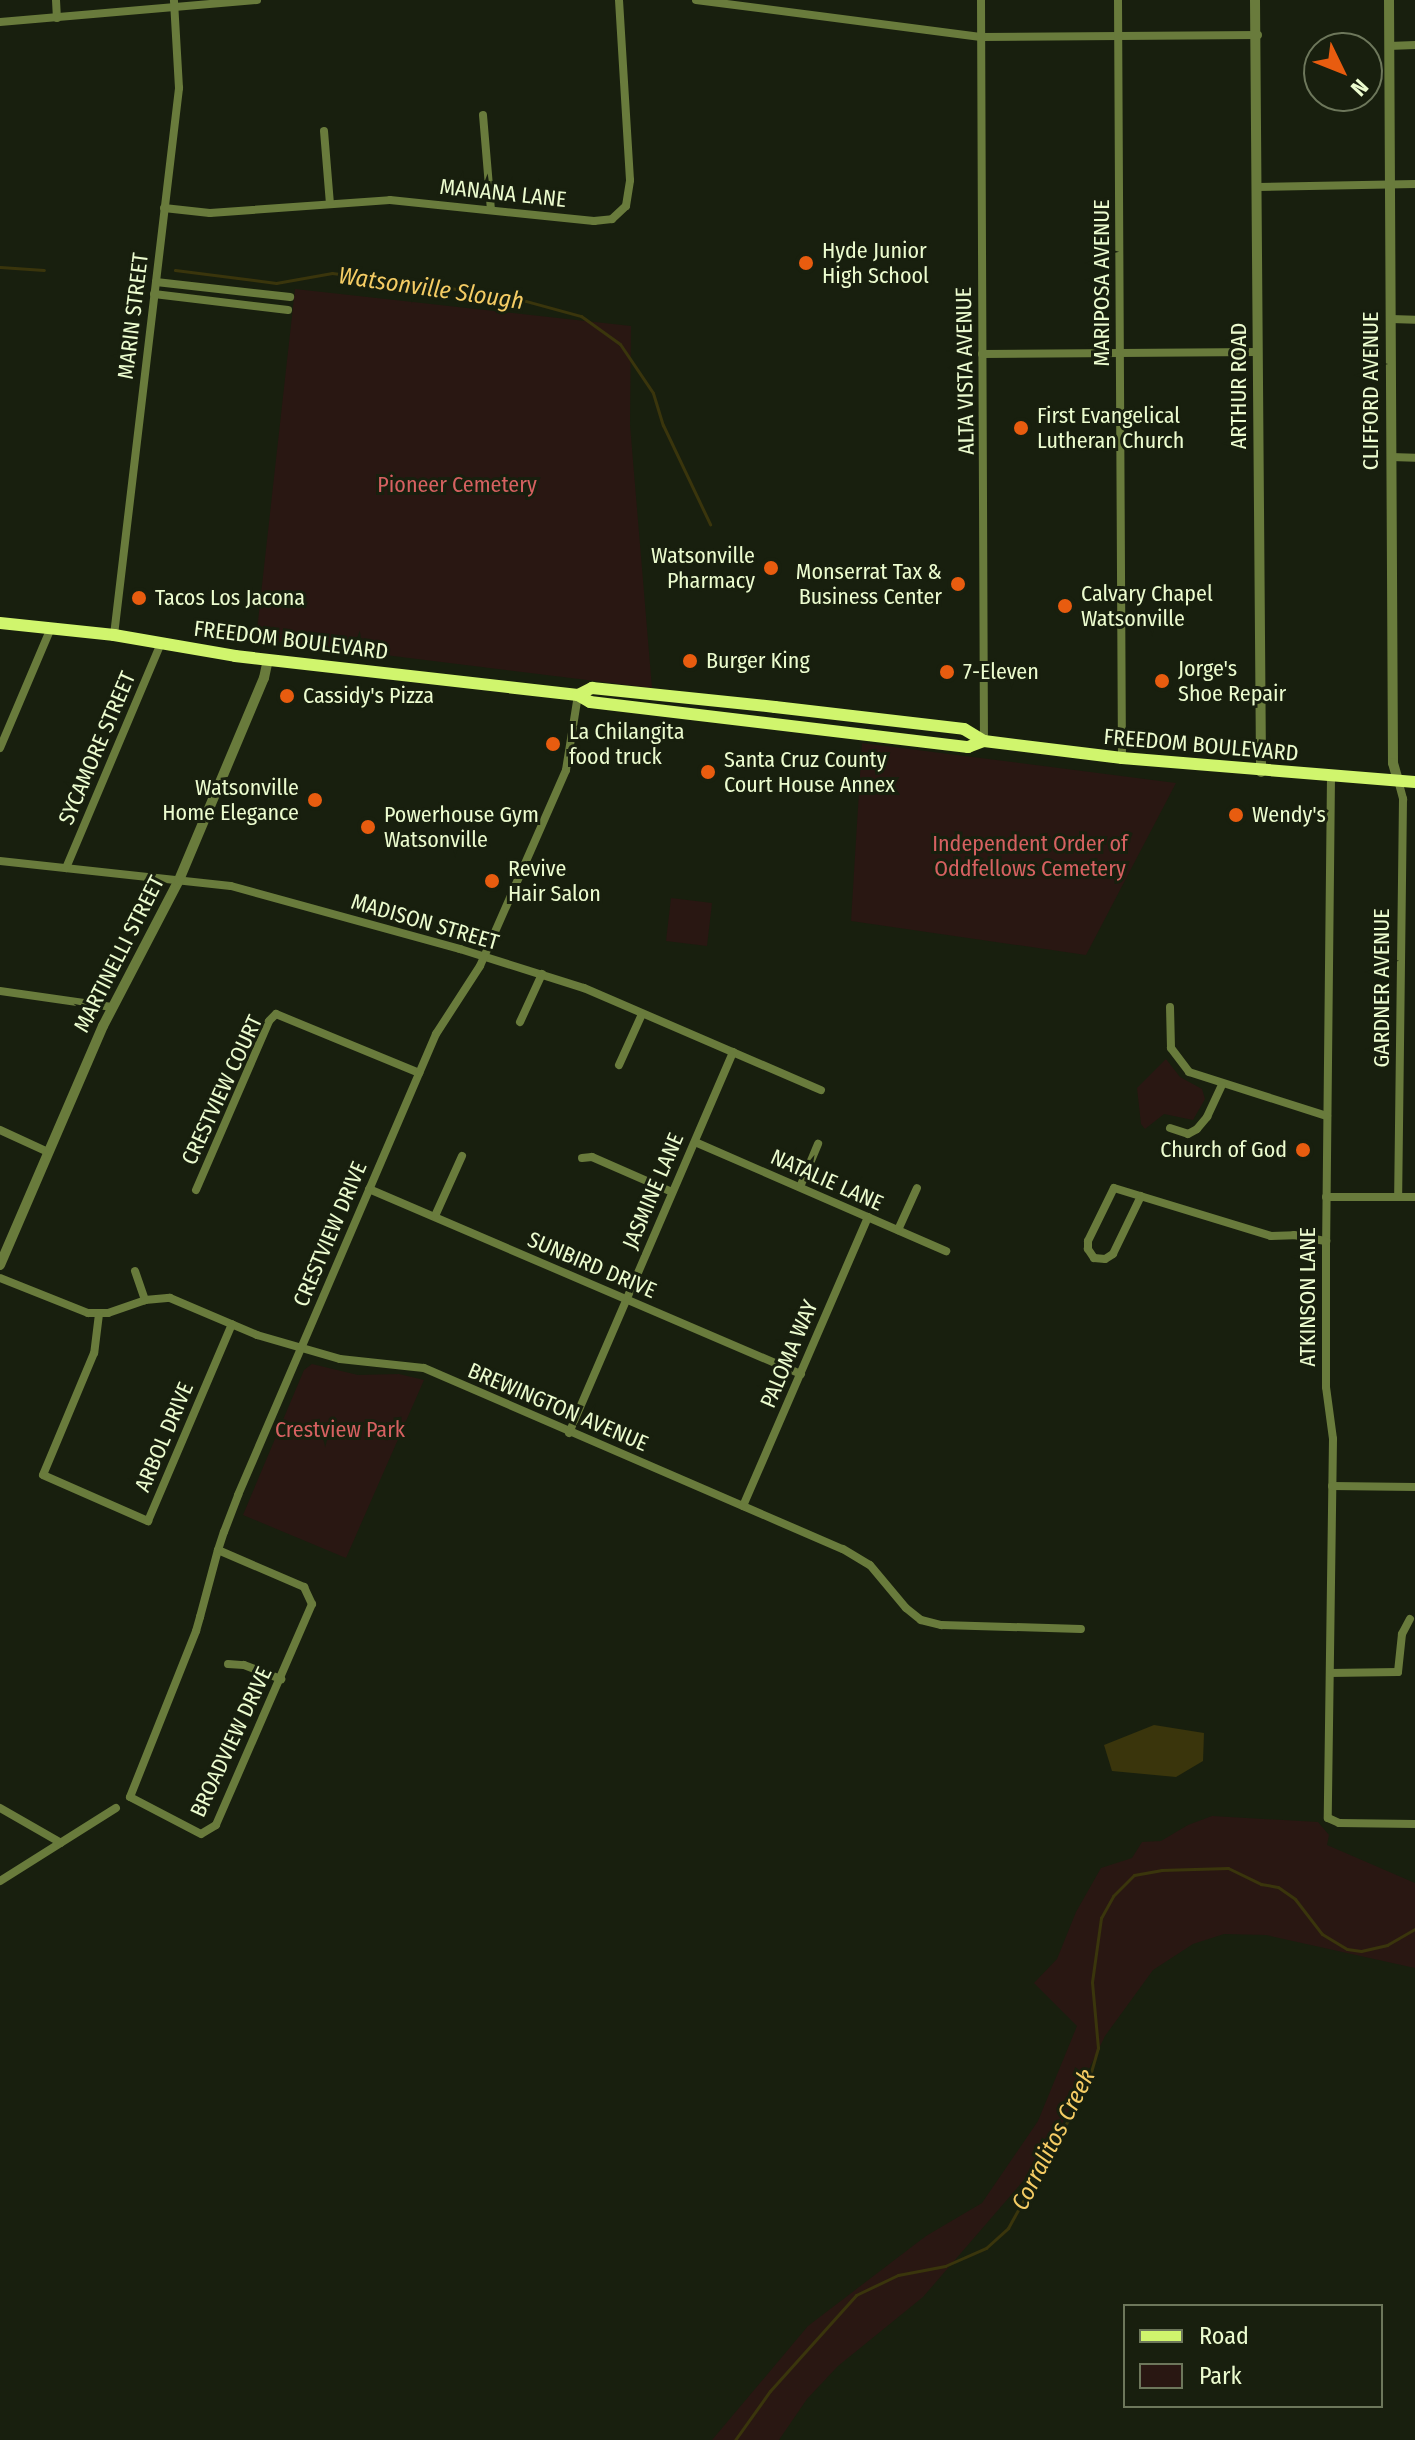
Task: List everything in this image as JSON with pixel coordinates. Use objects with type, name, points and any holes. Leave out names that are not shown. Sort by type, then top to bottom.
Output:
[{"type":"main road","name":"FREEDOM BOULEVARD","points":[[0,623],[114,635],[268,659],[578,695],[592,688],[964,729],[984,741],[1122,758],[1261,772],[1415,782]]},
{"type":"street","points":[[56,0],[57,18]]},
{"type":"street","points":[[0,22],[175,4],[257,0]]},
{"type":"street","name":"MANANA LANE","points":[[164,208],[201,213],[390,200],[603,221],[612,219],[626,206],[630,180],[619,0]]},
{"type":"street","points":[[696,0],[981,37],[1258,35]]},
{"type":"street","name":"ALTA VISTA AVENUE","points":[[981,0],[984,741]]},
{"type":"street","name":"MARIPOSA AVENUE","points":[[1118,0],[1122,758]]},
{"type":"street","name":"ARTHUR ROAD","points":[[1255,0],[1258,35],[1261,772]]},
{"type":"street","name":"CLIFFORD AVENUE","points":[[1389,0],[1393,763],[1398,780]]},
{"type":"street","name":"MARIN STREET","points":[[114,635],[179,74],[175,4]]},
{"type":"street","points":[[1389,46],[1415,45]]},
{"type":"street","points":[[483,115],[491,210]]},
{"type":"street","points":[[324,131],[330,204]]},
{"type":"street","points":[[1258,187],[1415,184]]},
{"type":"street","points":[[156,282],[290,297]]},
{"type":"street","points":[[154,294],[288,310]]},
{"type":"street","points":[[1391,319],[1415,320]]},
{"type":"street","points":[[982,354],[1258,352]]},
{"type":"street","points":[[1391,457],[1415,458]]},
{"type":"street","points":[[0,748],[51,628]]},
{"type":"street","name":"SYCAMORE STREET","points":[[66,868],[161,643]]},
{"type":"street","name":"MARTINELLI STREET","points":[[0,1265],[112,1007],[179,880],[264,678],[268,659]]},
{"type":"street","name":"CRESTVIEW DRIVE","points":[[130,1797],[196,1631],[218,1550],[301,1348],[441,1024],[484,956],[566,770],[578,695]]},
{"type":"street","name":"ATKINSON LANE","points":[[1331,776],[1325,1373],[1333,1439],[1328,1818],[1339,1823],[1415,1824]]},
{"type":"street","name":"GARDNER AVENUE","points":[[1398,780],[1403,799],[1398,1197]]},
{"type":"street","name":"MADISON STREET","points":[[0,861],[246,889],[542,974],[821,1090]]},
{"type":"street","points":[[520,1022],[542,974]]},
{"type":"street","points":[[0,991],[112,1007]]},
{"type":"street","points":[[1170,1007],[1170,1041],[1177,1059],[1194,1075],[1327,1116]]},
{"type":"street","name":"CRESTVIEW COURT","points":[[196,1190],[269,1021],[276,1014],[419,1073]]},
{"type":"street","points":[[619,1065],[642,1014]]},
{"type":"street","name":"JASMINE LANE","points":[[569,1433],[733,1052]]},
{"type":"street","points":[[1170,1128],[1188,1134],[1197,1129],[1207,1117],[1222,1085]]},
{"type":"street","points":[[0,1130],[48,1152]]},
{"type":"street","name":"NATALIE LANE","points":[[695,1142],[946,1251]]},
{"type":"street","points":[[800,1187],[818,1144]]},
{"type":"street","points":[[435,1216],[462,1156]]},
{"type":"street","points":[[582,1158],[592,1157],[672,1192]]},
{"type":"street","points":[[898,1230],[917,1188]]},
{"type":"street","points":[[1141,1196],[1113,1254],[1101,1259],[1091,1255],[1088,1241],[1114,1188],[1141,1196],[1271,1236],[1298,1236],[1326,1241]]},
{"type":"street","name":"SUNBIRD DRIVE","points":[[369,1189],[801,1374]]},
{"type":"street","points":[[1326,1197],[1415,1197]]},
{"type":"street","name":"PALOMA WAY","points":[[743,1506],[868,1217]]},
{"type":"street","points":[[135,1271],[145,1300]]},
{"type":"street","points":[[0,1278],[69,1308],[99,1314]]},
{"type":"street","name":"BREWINGTON AVENUE","points":[[99,1314],[145,1300],[178,1300],[232,1324],[301,1348],[359,1363],[405,1363],[424,1368],[743,1506],[870,1565],[906,1608],[921,1620],[941,1625],[1081,1629]]},
{"type":"street","name":"ARBOL DRIVE","points":[[99,1314],[96,1346],[43,1475],[148,1521],[232,1324]]},
{"type":"street","points":[[1332,1486],[1415,1487]]},
{"type":"street","name":"BROADVIEW DRIVE","points":[[130,1797],[207,1838],[216,1825],[311,1610],[315,1595],[304,1587],[218,1550]]},
{"type":"street","points":[[1330,1673],[1398,1672],[1401,1638],[1410,1619]]},
{"type":"street","points":[[228,1664],[244,1665],[281,1679]]},
{"type":"street","points":[[0,1808],[61,1843]]},
{"type":"street","points":[[0,1881],[116,1808]]},
{"type":"green space","name":"Pioneer Cemetery","points":[[295,289],[631,326],[630,425],[652,688],[256,639]]},
{"type":"green space","name":"Independent Order of Oddfellows Cemetery","points":[[862,743],[1176,783],[1086,955],[851,921]]},
{"type":"green space","points":[[671,898],[712,903],[707,946],[666,941]]},
{"type":"green space","points":[[1166,1059],[1180,1077],[1202,1089],[1205,1099],[1193,1120],[1164,1114],[1145,1129],[1141,1124],[1137,1088]]},
{"type":"green space","name":"Crestview Park","points":[[312,1364],[358,1375],[399,1374],[424,1380],[346,1558],[243,1515],[304,1370]]},
{"type":"green space","points":[[1212,1816],[1318,1822],[1329,1835],[1327,1845],[1415,1883],[1415,1968],[1266,1935],[1224,1934],[1193,1944],[1153,1970],[1105,2036],[1049,2151],[923,2297],[838,2366],[807,2399],[779,2440],[712,2440],[808,2326],[926,2236],[982,2203],[1038,2121],[1077,2026],[1034,1983],[1057,1959],[1076,1912],[1101,1868],[1132,1858],[1142,1842],[1161,1841],[1188,1825]]},
{"type":"shaded area","points":[[1154,1725],[1204,1733],[1203,1761],[1176,1777],[1112,1771],[1104,1745]]},
{"type":"waterway","name":"Watsonville Slough","points":[[0,267],[44,270]]},
{"type":"waterway","name":"Watsonville Slough","points":[[175,270],[276,283],[332,273],[504,295],[581,316],[620,344],[653,393],[663,425],[710,524]]},
{"type":"waterway","name":"Corralitos Creek","points":[[735,2440],[770,2391],[856,2295],[898,2275],[945,2266],[986,2248],[1008,2228],[1087,2086],[1098,2048],[1092,1982],[1101,1918],[1113,1896],[1134,1875],[1161,1870],[1228,1868],[1261,1884],[1278,1887],[1295,1899],[1322,1934],[1347,1949],[1361,1951],[1387,1945],[1415,1929]]},
{"type":"place","name":"Hyde Junior High School","points":[[806,263]]},
{"type":"place","name":"First Evangelical Lutheran Church","points":[[1021,428]]},
{"type":"place","name":"Watsonville Pharmacy","points":[[771,568]]},
{"type":"place","name":"Monserrat Tax & Business Center","points":[[958,584]]},
{"type":"place","name":"Tacos Los Jacona","points":[[139,598]]},
{"type":"place","name":"Calvary Chapel Watsonville","points":[[1065,606]]},
{"type":"place","name":"Burger King","points":[[690,661]]},
{"type":"place","name":"7-Eleven","points":[[947,672]]},
{"type":"place","name":"Jorge's Shoe Repair","points":[[1162,681]]},
{"type":"place","name":"Cassidy's Pizza","points":[[287,696]]},
{"type":"place","name":"La Chilangita food truck","points":[[553,744]]},
{"type":"place","name":"Santa Cruz County Court House Annex","points":[[708,772]]},
{"type":"place","name":"Watsonville Home Elegance","points":[[315,800]]},
{"type":"place","name":"Wendy's","points":[[1236,815]]},
{"type":"place","name":"Powerhouse Gym Watsonville","points":[[368,827]]},
{"type":"place","name":"Revive Hair Salon","points":[[492,881]]},
{"type":"place","name":"Church of God","points":[[1303,1150]]}]
